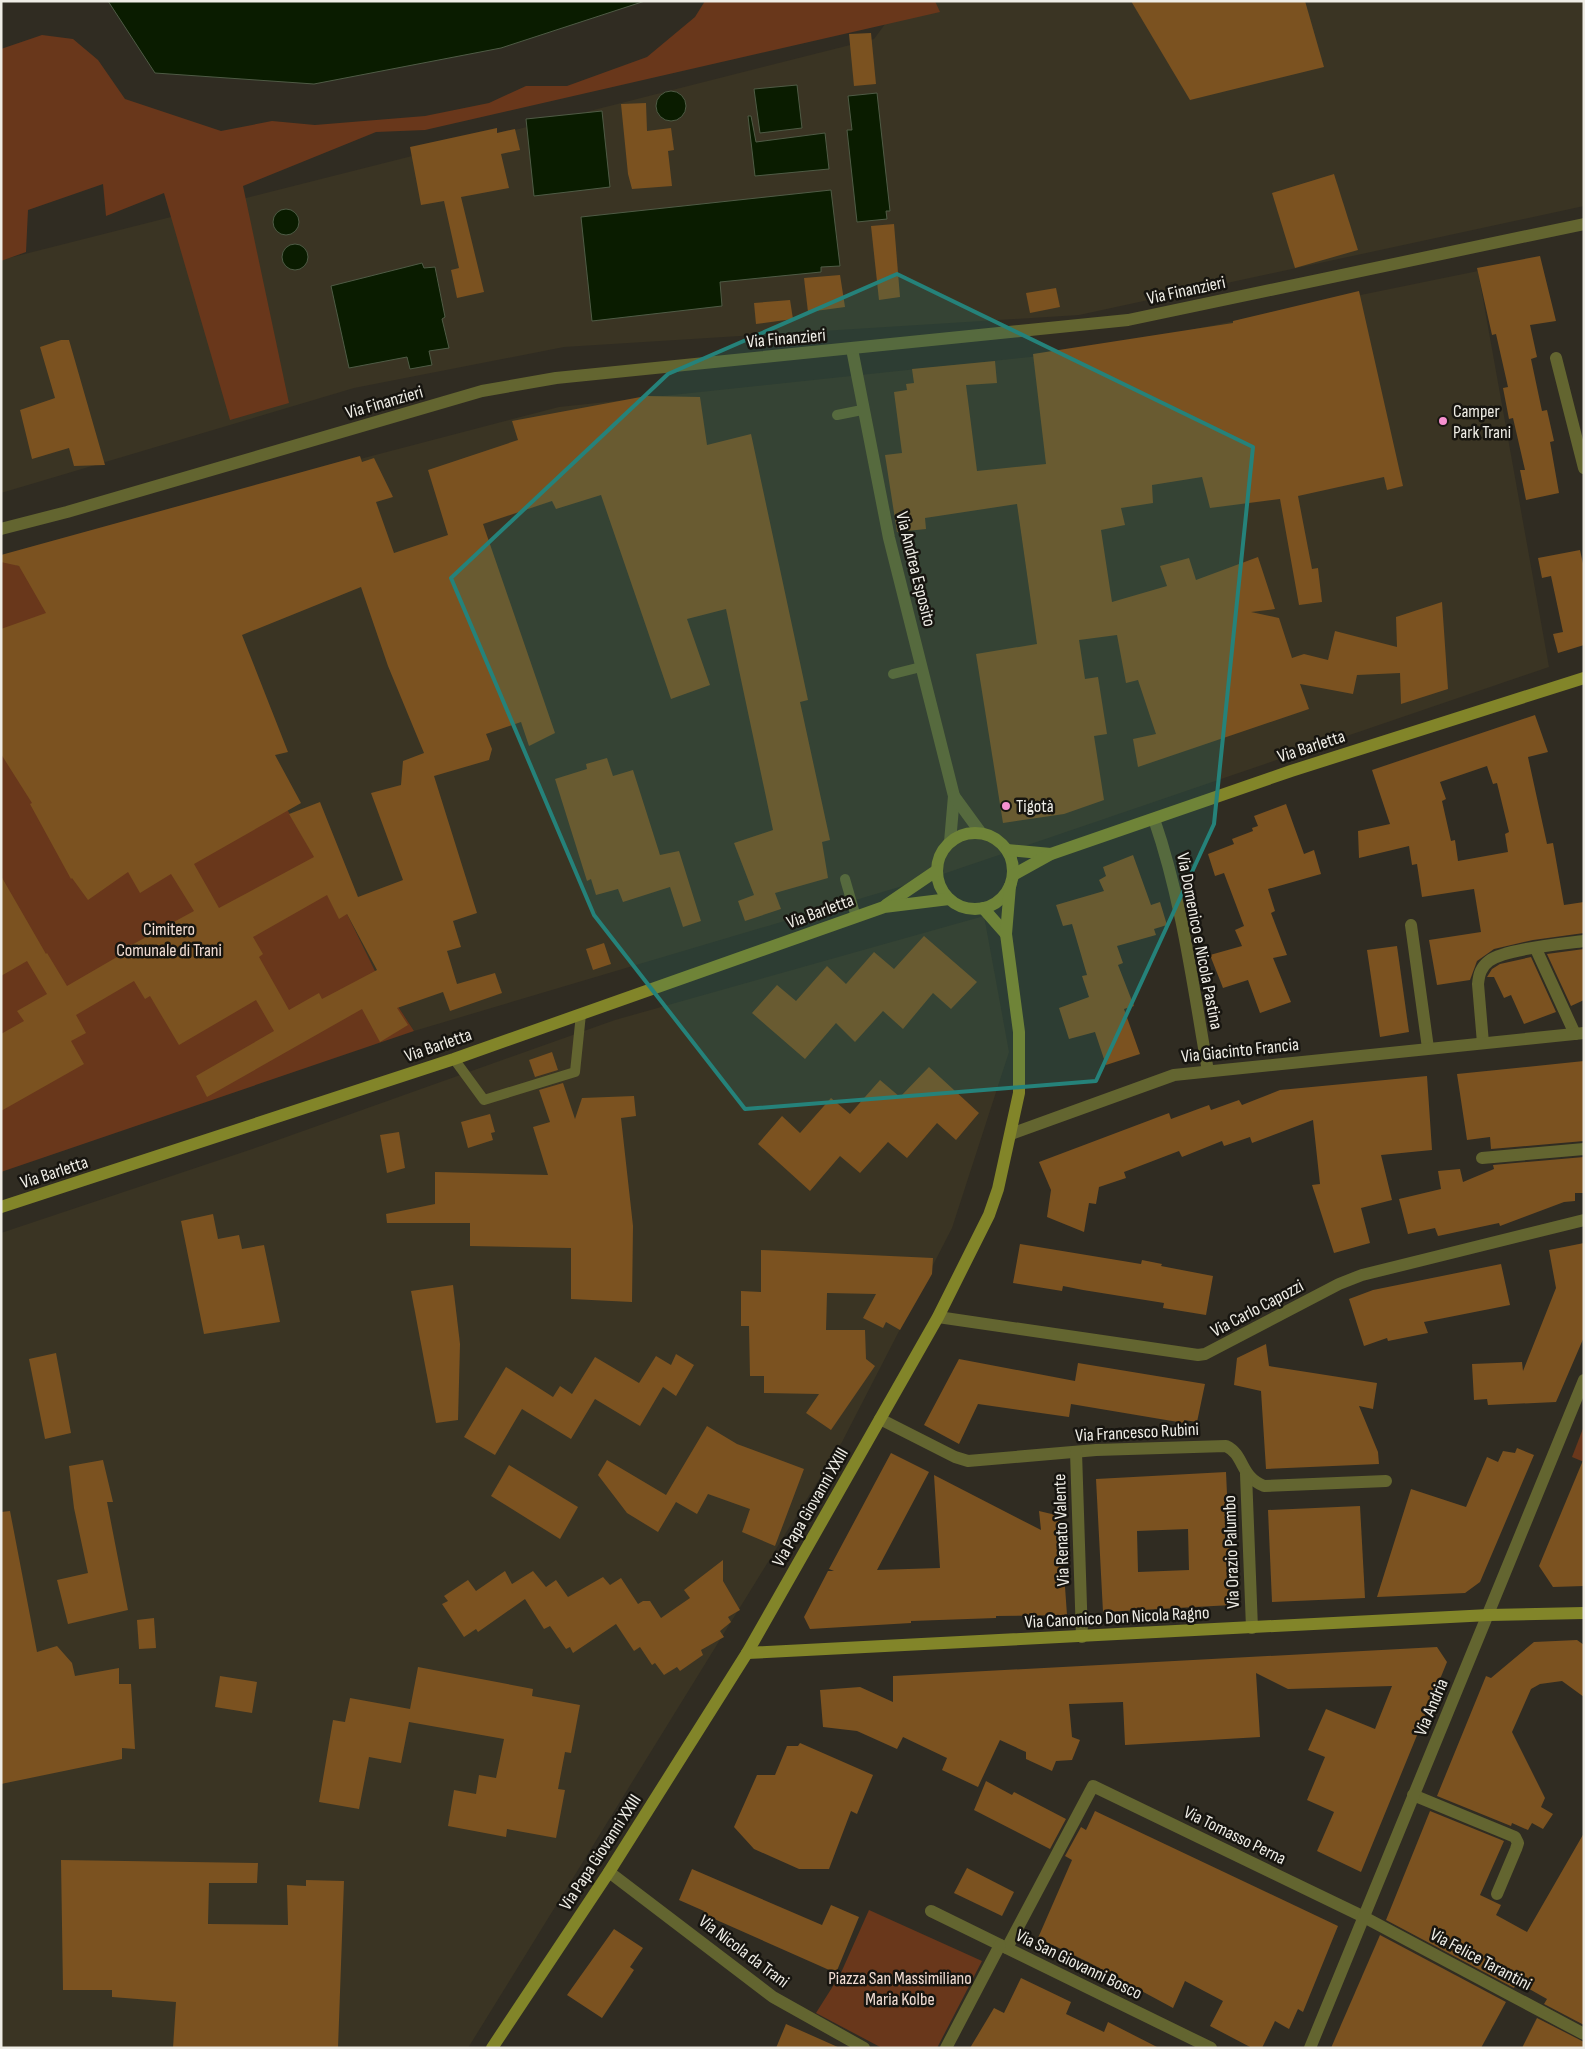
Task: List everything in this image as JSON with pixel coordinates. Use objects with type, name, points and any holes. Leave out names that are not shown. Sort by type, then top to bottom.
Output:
[{"type":"main road","name":"Via Barletta","points":[[983,908],[994,904],[1012,881],[1051,854],[1291,771],[1584,678]]},
{"type":"main road","points":[[1006,934],[983,908],[971,909],[959,906],[949,899],[938,882],[936,871],[938,860],[950,842],[959,836],[981,833],[996,839],[1007,850],[1012,862],[1012,881]]},
{"type":"main road","name":"Via Barletta","points":[[1007,850],[1051,854]]},
{"type":"main road","name":"Via Barletta","points":[[884,907],[936,871]]},
{"type":"main road","name":"Via Papa Giovanni XXIII","points":[[492,2048],[609,1872],[747,1653],[938,1317],[989,1215],[998,1189],[1019,1093],[1021,1059],[1019,1032],[1006,934],[1012,881]]},
{"type":"main road","name":"Via Barletta","points":[[1,1207],[454,1059],[856,916],[884,907],[949,899]]},
{"type":"main road","name":"Via Canonico Don Nicola Ragno","points":[[747,1653],[1489,1615],[1584,1613]]},
{"type":"street","name":"Via Finanzieri","points":[[1,529],[67,512],[482,391],[556,378],[852,350],[1128,320],[1584,224]]},
{"type":"street","name":"Via Andrea Esposito","points":[[852,350],[862,410],[889,538],[954,796],[950,842]]},
{"type":"street","points":[[1556,358],[1584,468]]},
{"type":"street","name":"Via Andrea Esposito","points":[[954,796],[981,833]]},
{"type":"street","name":"Via Domenico e Nicola Pastina","points":[[1154,819],[1178,900],[1208,1071]]},
{"type":"street","points":[[1411,926],[1428,1048]]},
{"type":"street","points":[[1483,1043],[1478,984],[1479,974],[1483,966],[1503,954],[1584,940]]},
{"type":"street","points":[[1536,949],[1579,1033]]},
{"type":"street","name":"Via Giacinto Francia","points":[[1011,1134],[1174,1075],[1579,1033]]},
{"type":"street","points":[[1482,1158],[1584,1148]]},
{"type":"street","name":"Via Carlo Capozzi","points":[[938,1317],[1198,1355],[1205,1354],[1339,1284],[1362,1275],[1584,1220]]},
{"type":"street","name":"Via Andria","points":[[1310,2048],[1362,1916],[1489,1615],[1584,1380]]},
{"type":"street","name":"Via Francesco Rubini","points":[[880,1419],[955,1457],[968,1461],[1076,1452],[1226,1446],[1237,1455],[1246,1474]]},
{"type":"street","name":"Via Renato Valente","points":[[1076,1452],[1082,1637]]},
{"type":"street","points":[[1246,1474],[1255,1482],[1264,1486],[1386,1481]]},
{"type":"street","name":"Via Orazio Palumbo","points":[[1246,1474],[1252,1628]]},
{"type":"street","name":"Via Tomasso Perna","points":[[1004,1946],[1093,1786],[1362,1916]]},
{"type":"street","points":[[1413,1795],[1515,1837],[1518,1843],[1496,1894]]},
{"type":"street","name":"Via Nicola da Trani","points":[[609,1872],[773,1997],[856,2046]]},
{"type":"street","name":"Via San Giovanni Bosco","points":[[931,1911],[1211,2048]]},
{"type":"street","name":"Via Felice Tarantini","points":[[1362,1916],[1584,2034]]},
{"type":"street","points":[[946,2048],[1004,1946]]},
{"type":"lane","points":[[838,415],[862,410]]},
{"type":"lane","points":[[892,674],[922,667]]},
{"type":"lane","points":[[845,879],[856,916]]},
{"type":"lane","points":[[454,1059],[484,1100],[575,1072],[581,1014]]},
{"type":"highlighted area","points":[[897,274],[1253,447],[1214,824],[1096,1081],[745,1109],[594,915],[451,578],[668,374]]},
{"type":"shaded area","points":[[108,1],[645,1],[501,48],[314,84],[155,73]]},
{"type":"shaded area","points":[[902,1],[1584,1],[1584,206],[1079,315],[564,347],[354,388],[1,493],[1,260],[874,39]]},
{"type":"shaded area","points":[[797,85],[802,128],[760,133],[754,89]]},
{"type":"shaded area","points":[[671,91],[682,95],[686,106],[682,117],[671,121],[660,117],[656,106],[660,95]]},
{"type":"shaded area","points":[[877,93],[890,211],[886,211],[887,219],[857,222],[847,130],[852,130],[848,96]]},
{"type":"shaded area","points":[[602,111],[610,187],[534,196],[526,119]]},
{"type":"shaded area","points":[[748,116],[751,116],[756,142],[825,133],[829,169],[755,176]]},
{"type":"shaded area","points":[[831,190],[840,266],[821,267],[821,272],[720,282],[722,306],[592,321],[581,217]]},
{"type":"shaded area","points":[[286,209],[295,213],[299,222],[295,231],[286,235],[277,231],[273,222],[277,213]]},
{"type":"shaded area","points":[[295,244],[304,248],[308,257],[304,266],[295,270],[286,266],[282,257],[286,248]]},
{"type":"shaded area","points":[[422,263],[424,268],[435,267],[445,317],[442,319],[449,348],[429,351],[432,365],[410,369],[407,357],[349,368],[331,286]]},
{"type":"shaded area","points":[[1478,271],[1549,667],[943,874],[414,1031],[375,971],[333,891],[260,762],[1,557],[169,509],[559,407],[1087,351]]},
{"type":"shaded area","points":[[984,916],[1009,1052],[952,1228],[842,1442],[468,2048],[1,2048],[1,1233],[261,1146],[615,1020]]},
{"type":"green space","points":[[705,1],[935,1],[940,12],[425,130],[376,132],[243,186],[289,403],[230,420],[164,193],[106,216],[103,184],[28,210],[26,252],[1,261],[1,49],[42,35],[73,39],[98,60],[125,99],[221,131],[272,121],[315,125],[425,116],[489,103],[526,86],[567,86],[647,57],[695,17]]},
{"type":"green space","name":"Cimitero Comunale di Trani","points":[[1,560],[19,566],[260,762],[347,914],[375,971],[414,1031],[1,1172]]},
{"type":"green space","points":[[1584,1426],[1584,1462],[1572,1457]]},
{"type":"green space","name":"Piazza San Massimiliano Maria Kolbe","points":[[869,1910],[982,1961],[937,2048],[882,2048],[816,2013],[840,1975]]},
{"type":"building","points":[[1131,1],[1305,1],[1324,67],[1190,100]]},
{"type":"building","points":[[871,33],[876,84],[854,86],[849,34]]},
{"type":"building","points":[[646,103],[647,131],[671,128],[674,150],[668,151],[672,186],[632,189],[628,174],[621,104]]},
{"type":"building","points":[[497,128],[497,133],[515,129],[520,150],[501,154],[509,188],[461,197],[484,292],[457,298],[451,270],[459,268],[444,201],[421,205],[410,147]]},
{"type":"building","points":[[1334,174],[1358,250],[1295,268],[1272,193]]},
{"type":"building","points":[[894,224],[900,297],[879,300],[871,226]]},
{"type":"building","points":[[1540,256],[1556,321],[1530,325],[1537,357],[1531,359],[1542,411],[1547,410],[1554,441],[1550,442],[1559,493],[1526,500],[1520,470],[1525,470],[1513,418],[1509,419],[1503,388],[1508,387],[1496,334],[1492,335],[1477,268]]},
{"type":"building","points":[[840,275],[845,307],[808,312],[804,278]]},
{"type":"building","points":[[1056,288],[1060,307],[1030,313],[1026,293]]},
{"type":"building","points":[[1359,291],[1403,486],[1387,490],[1384,477],[1298,496],[1312,569],[1318,568],[1322,602],[1299,605],[1280,499],[1210,508],[1202,477],[1152,485],[1153,503],[1121,508],[1125,525],[1101,530],[1112,602],[1167,586],[1160,566],[1189,558],[1196,580],[1258,557],[1275,609],[1251,612],[1279,618],[1292,658],[1304,654],[1328,660],[1335,631],[1397,647],[1396,617],[1442,602],[1448,689],[1401,704],[1400,673],[1357,675],[1353,694],[1300,684],[1309,709],[1138,767],[1133,739],[1156,734],[1138,680],[1126,683],[1117,635],[1079,640],[1085,679],[1098,677],[1107,734],[1094,736],[1104,800],[1064,814],[1003,823],[976,654],[1037,644],[1017,504],[925,518],[926,529],[897,532],[885,455],[902,453],[894,392],[907,390],[906,384],[914,383],[912,369],[995,361],[997,383],[966,385],[977,471],[1046,464],[1033,354],[1233,323],[1233,321]]},
{"type":"building","points":[[790,300],[793,319],[756,324],[754,303]]},
{"type":"building","points":[[61,340],[69,340],[105,465],[74,466],[69,448],[32,459],[20,410],[55,398],[40,347]]},
{"type":"building","points":[[646,396],[700,397],[707,445],[751,434],[808,700],[800,702],[830,840],[822,842],[828,878],[775,893],[781,909],[745,921],[738,901],[754,895],[734,843],[773,830],[726,609],[687,619],[710,685],[671,699],[601,495],[556,509],[552,501],[483,524],[555,733],[529,746],[521,722],[486,734],[492,749],[489,760],[434,776],[477,913],[453,921],[461,947],[447,951],[457,984],[495,973],[502,993],[450,1011],[443,992],[397,1008],[408,1025],[380,1042],[362,1009],[207,1097],[196,1076],[274,1031],[256,1000],[179,1045],[150,996],[145,999],[134,981],[76,1015],[86,1033],[71,1041],[84,1064],[1,1111],[1,1034],[24,1021],[17,1011],[47,994],[27,961],[1,976],[1,876],[46,954],[67,986],[117,957],[115,954],[194,911],[171,874],[140,893],[128,872],[88,900],[71,879],[30,804],[32,803],[1,754],[1,629],[46,613],[19,566],[1,562],[1,555],[360,456],[362,462],[374,458],[393,497],[376,502],[394,553],[448,535],[428,470],[518,440],[512,421]],"holes":[[[361,587],[388,666],[424,753],[403,761],[401,785],[371,793],[403,880],[358,897],[320,802],[289,814],[314,857],[219,908],[194,864],[301,803],[275,755],[288,752],[242,635]],[[327,895],[339,919],[347,914],[377,970],[322,999],[319,993],[289,1010],[259,957],[263,954],[253,937]]]},
{"type":"building","points":[[1580,550],[1584,568],[1584,645],[1558,653],[1553,634],[1563,632],[1551,576],[1542,578],[1538,558]]},
{"type":"building","points":[[1535,715],[1548,752],[1528,757],[1547,844],[1553,843],[1564,905],[1584,902],[1584,933],[1533,940],[1494,949],[1477,961],[1470,980],[1437,985],[1429,940],[1481,932],[1474,889],[1422,897],[1417,864],[1412,865],[1409,846],[1359,858],[1358,831],[1390,824],[1372,770]],"holes":[[[1487,766],[1493,784],[1497,783],[1509,832],[1505,834],[1508,852],[1458,861],[1455,840],[1451,841],[1442,801],[1446,799],[1440,782]]]},
{"type":"building","points":[[607,758],[613,776],[633,770],[660,855],[679,851],[701,921],[683,927],[670,887],[623,902],[618,889],[596,895],[591,879],[587,881],[555,779],[587,769],[586,764]]},
{"type":"building","points":[[1286,804],[1304,854],[1314,850],[1321,874],[1268,889],[1275,911],[1271,913],[1287,955],[1273,958],[1291,1002],[1260,1013],[1248,980],[1223,988],[1210,955],[1242,946],[1235,930],[1244,926],[1224,873],[1215,876],[1208,854],[1234,844],[1232,839],[1253,831],[1252,828],[1258,826],[1254,816]]},
{"type":"building","points":[[1133,855],[1151,905],[1160,902],[1167,925],[1154,929],[1156,935],[1117,946],[1123,963],[1118,965],[1134,1006],[1124,1009],[1140,1054],[1106,1065],[1095,1032],[1069,1039],[1059,1008],[1089,997],[1082,976],[1087,975],[1072,924],[1063,926],[1056,905],[1104,891],[1099,880],[1106,876],[1103,867]]},
{"type":"building","points":[[924,936],[977,982],[951,1009],[933,993],[903,1029],[883,1011],[855,1042],[836,1023],[805,1059],[752,1013],[777,985],[796,1001],[827,966],[846,984],[874,952],[894,969]]},
{"type":"building","points":[[604,943],[611,964],[593,970],[586,949]]},
{"type":"building","points":[[1397,946],[1409,1032],[1380,1037],[1367,950]]},
{"type":"building","points":[[1584,949],[1584,1000],[1571,1006],[1547,954]]},
{"type":"building","points":[[1531,957],[1556,1012],[1524,1024],[1511,995],[1504,998],[1494,977],[1487,977],[1492,969],[1500,964]]},
{"type":"building","points":[[552,1052],[558,1070],[535,1077],[529,1060]]},
{"type":"building","points":[[1584,1061],[1584,1141],[1491,1149],[1490,1137],[1467,1140],[1457,1074]]},
{"type":"building","points":[[929,1067],[979,1113],[956,1140],[937,1123],[907,1158],[888,1142],[860,1173],[840,1156],[810,1191],[758,1144],[782,1116],[800,1133],[831,1098],[850,1114],[880,1080],[900,1097]]},
{"type":"building","points":[[1427,1076],[1432,1150],[1381,1155],[1392,1200],[1361,1208],[1370,1243],[1334,1253],[1312,1185],[1320,1184],[1313,1120],[1252,1143],[1250,1137],[1224,1146],[1222,1141],[1182,1157],[1179,1151],[1124,1172],[1126,1178],[1099,1187],[1096,1204],[1089,1203],[1084,1232],[1047,1217],[1051,1190],[1039,1162],[1169,1113],[1171,1119],[1209,1105],[1211,1110],[1239,1100],[1242,1105],[1280,1090]]},
{"type":"building","points":[[563,1083],[575,1119],[582,1098],[634,1096],[636,1116],[621,1118],[633,1226],[632,1302],[571,1299],[571,1248],[470,1246],[470,1223],[387,1223],[386,1214],[435,1204],[435,1172],[548,1175],[533,1127],[550,1122],[539,1090]]},
{"type":"building","points":[[490,1114],[495,1132],[491,1133],[493,1140],[468,1148],[461,1122]]},
{"type":"building","points":[[399,1132],[405,1168],[387,1173],[380,1135]]},
{"type":"building","points":[[1584,1157],[1584,1193],[1575,1193],[1575,1201],[1564,1202],[1500,1226],[1499,1223],[1438,1236],[1435,1228],[1408,1234],[1399,1199],[1441,1189],[1438,1171],[1460,1169],[1463,1182],[1494,1169],[1493,1165]]},
{"type":"building","points":[[213,1214],[218,1239],[239,1235],[242,1249],[264,1245],[280,1322],[204,1334],[181,1221]]},
{"type":"building","points":[[1584,1243],[1584,1337],[1556,1402],[1488,1405],[1487,1399],[1474,1400],[1472,1364],[1522,1362],[1523,1371],[1556,1288],[1549,1250]]},
{"type":"building","points":[[1020,1244],[1141,1264],[1142,1260],[1162,1264],[1161,1266],[1213,1276],[1206,1315],[1163,1308],[1164,1303],[1063,1286],[1062,1291],[1013,1283]]},
{"type":"building","points":[[761,1250],[933,1258],[932,1274],[900,1330],[886,1322],[883,1328],[863,1318],[876,1294],[827,1293],[826,1330],[865,1330],[866,1359],[875,1366],[831,1430],[806,1413],[819,1394],[764,1393],[764,1376],[750,1376],[749,1326],[741,1326],[741,1291],[761,1292]]},
{"type":"building","points":[[1501,1264],[1510,1305],[1424,1322],[1428,1333],[1388,1341],[1387,1338],[1364,1346],[1349,1299],[1373,1290]]},
{"type":"building","points":[[453,1285],[460,1344],[458,1420],[436,1423],[411,1291]]},
{"type":"building","points":[[1266,1344],[1269,1366],[1377,1383],[1373,1409],[1359,1406],[1378,1452],[1379,1464],[1266,1469],[1261,1391],[1234,1385],[1237,1358]]},
{"type":"building","points":[[56,1353],[71,1433],[45,1439],[29,1359]]},
{"type":"building","points":[[676,1354],[694,1365],[676,1396],[663,1387],[640,1426],[595,1399],[571,1439],[522,1409],[495,1455],[464,1437],[506,1367],[553,1397],[560,1386],[572,1394],[595,1357],[639,1383],[656,1356],[671,1365]]},
{"type":"building","points":[[959,1359],[1075,1381],[1078,1363],[1205,1384],[1197,1422],[1184,1420],[1184,1423],[1071,1404],[1069,1417],[978,1404],[959,1444],[924,1425]]},
{"type":"building","points":[[707,1426],[737,1444],[804,1469],[775,1546],[742,1532],[750,1509],[708,1494],[697,1514],[676,1502],[658,1532],[627,1513],[598,1475],[607,1460],[666,1495]]},
{"type":"building","points":[[1517,1448],[1534,1455],[1480,1582],[1465,1593],[1377,1597],[1411,1489],[1466,1507],[1487,1457],[1498,1462],[1503,1451],[1515,1453]]},
{"type":"building","points":[[891,1453],[929,1472],[877,1570],[940,1568],[934,1475],[1041,1530],[1039,1511],[1060,1516],[1067,1615],[996,1616],[996,1618],[911,1621],[911,1623],[810,1629],[804,1617],[828,1571],[834,1571],[829,1569]]},
{"type":"building","points":[[1584,1458],[1584,1586],[1553,1587],[1539,1566]]},
{"type":"building","points":[[103,1460],[113,1502],[107,1502],[128,1610],[68,1624],[57,1580],[88,1573],[74,1508],[69,1466]]},
{"type":"building","points":[[509,1465],[578,1507],[560,1539],[491,1496]]},
{"type":"building","points":[[1226,1472],[1232,1605],[1103,1612],[1096,1479]],"holes":[[[1188,1529],[1189,1570],[1138,1572],[1137,1531]]]},
{"type":"building","points":[[1360,1506],[1365,1598],[1272,1602],[1268,1510]]},
{"type":"building","points":[[10,1511],[37,1652],[57,1646],[72,1663],[75,1676],[119,1668],[119,1684],[131,1684],[135,1749],[122,1748],[122,1759],[1,1784],[1,1512]]},
{"type":"building","points":[[723,1560],[723,1581],[740,1610],[728,1617],[731,1622],[720,1631],[724,1637],[701,1650],[703,1655],[680,1671],[677,1667],[664,1675],[655,1663],[652,1665],[640,1647],[634,1651],[616,1624],[573,1653],[570,1647],[566,1649],[550,1626],[544,1629],[525,1599],[478,1632],[476,1629],[464,1637],[442,1604],[448,1601],[444,1596],[468,1580],[476,1591],[505,1571],[512,1584],[533,1571],[546,1587],[556,1580],[568,1597],[603,1577],[610,1585],[621,1578],[638,1604],[643,1601],[650,1601],[661,1618],[690,1598],[684,1590]]},
{"type":"building","points":[[154,1618],[156,1648],[139,1649],[137,1620]]},
{"type":"building","points":[[1577,1640],[1584,1645],[1584,1697],[1562,1681],[1540,1684],[1531,1689],[1512,1732],[1545,1798],[1541,1807],[1553,1814],[1543,1829],[1532,1823],[1528,1830],[1512,1823],[1511,1826],[1437,1796],[1486,1676],[1491,1678],[1534,1642]]},
{"type":"building","points":[[1437,1647],[1447,1662],[1361,1872],[1317,1851],[1334,1812],[1307,1800],[1325,1757],[1308,1750],[1326,1709],[1375,1729],[1392,1686],[1288,1689],[1256,1673],[1260,1737],[1125,1745],[1123,1702],[1069,1704],[1072,1737],[1080,1740],[1072,1760],[1056,1761],[1052,1771],[1026,1759],[1026,1752],[1000,1740],[978,1787],[942,1770],[947,1758],[903,1737],[897,1749],[857,1731],[823,1727],[820,1690],[860,1687],[893,1702],[893,1676]]},
{"type":"building","points":[[418,1667],[533,1689],[532,1696],[580,1705],[571,1753],[565,1752],[558,1789],[565,1790],[556,1838],[507,1829],[506,1837],[448,1826],[454,1790],[476,1794],[479,1775],[496,1778],[504,1739],[409,1722],[401,1763],[369,1757],[359,1809],[319,1802],[333,1720],[345,1722],[350,1698],[410,1709]]},
{"type":"building","points":[[220,1676],[257,1682],[252,1713],[215,1707]]},
{"type":"building","points":[[800,1743],[873,1775],[857,1814],[851,1811],[829,1869],[799,1869],[754,1849],[734,1827],[757,1775],[775,1775],[787,1746],[798,1746]]},
{"type":"building","points":[[986,1781],[1012,1795],[1014,1792],[1066,1819],[1050,1849],[974,1810]]},
{"type":"building","points":[[1095,1811],[1338,1926],[1303,2012],[1298,2009],[1289,2029],[1275,2021],[1262,2048],[1252,2048],[1210,2026],[1223,2001],[1185,1981],[1173,2008],[1088,1962],[1038,1938],[1072,1860],[1065,1856],[1081,1827],[1086,1830]]},
{"type":"building","points":[[1430,1811],[1504,1841],[1480,1895],[1501,1905],[1496,1915],[1527,1932],[1584,1833],[1584,2025],[1544,2004],[1547,1999],[1517,1982],[1514,1988],[1386,1920]]},
{"type":"building","points":[[61,1860],[258,1863],[257,1883],[209,1883],[208,1924],[288,1925],[287,1885],[306,1886],[306,1880],[344,1881],[338,2048],[173,2048],[176,2002],[112,1997],[112,1990],[63,1990]]},
{"type":"building","points":[[967,1868],[1014,1892],[1002,1916],[954,1893]]},
{"type":"building","points":[[692,1869],[822,1925],[831,1905],[859,1917],[836,1973],[703,1914],[704,1911],[679,1900]]},
{"type":"building","points":[[614,1929],[643,1948],[630,1967],[634,1970],[602,2018],[567,1995]]},
{"type":"building","points":[[1380,1935],[1506,2002],[1481,2048],[1331,2048]]},
{"type":"building","points":[[1021,1978],[1071,2002],[1066,2014],[1104,2032],[1108,2022],[1159,2048],[970,2048],[994,2008],[1004,2013]]},
{"type":"building","points":[[1537,2018],[1584,2042],[1584,2048],[1522,2048]]},
{"type":"building","points":[[786,2024],[840,2048],[776,2048]]},
{"type":"place","name":"Camper Park Trani","points":[[1443,421]]},
{"type":"place","name":"Tigotà","points":[[1006,806]]}]
